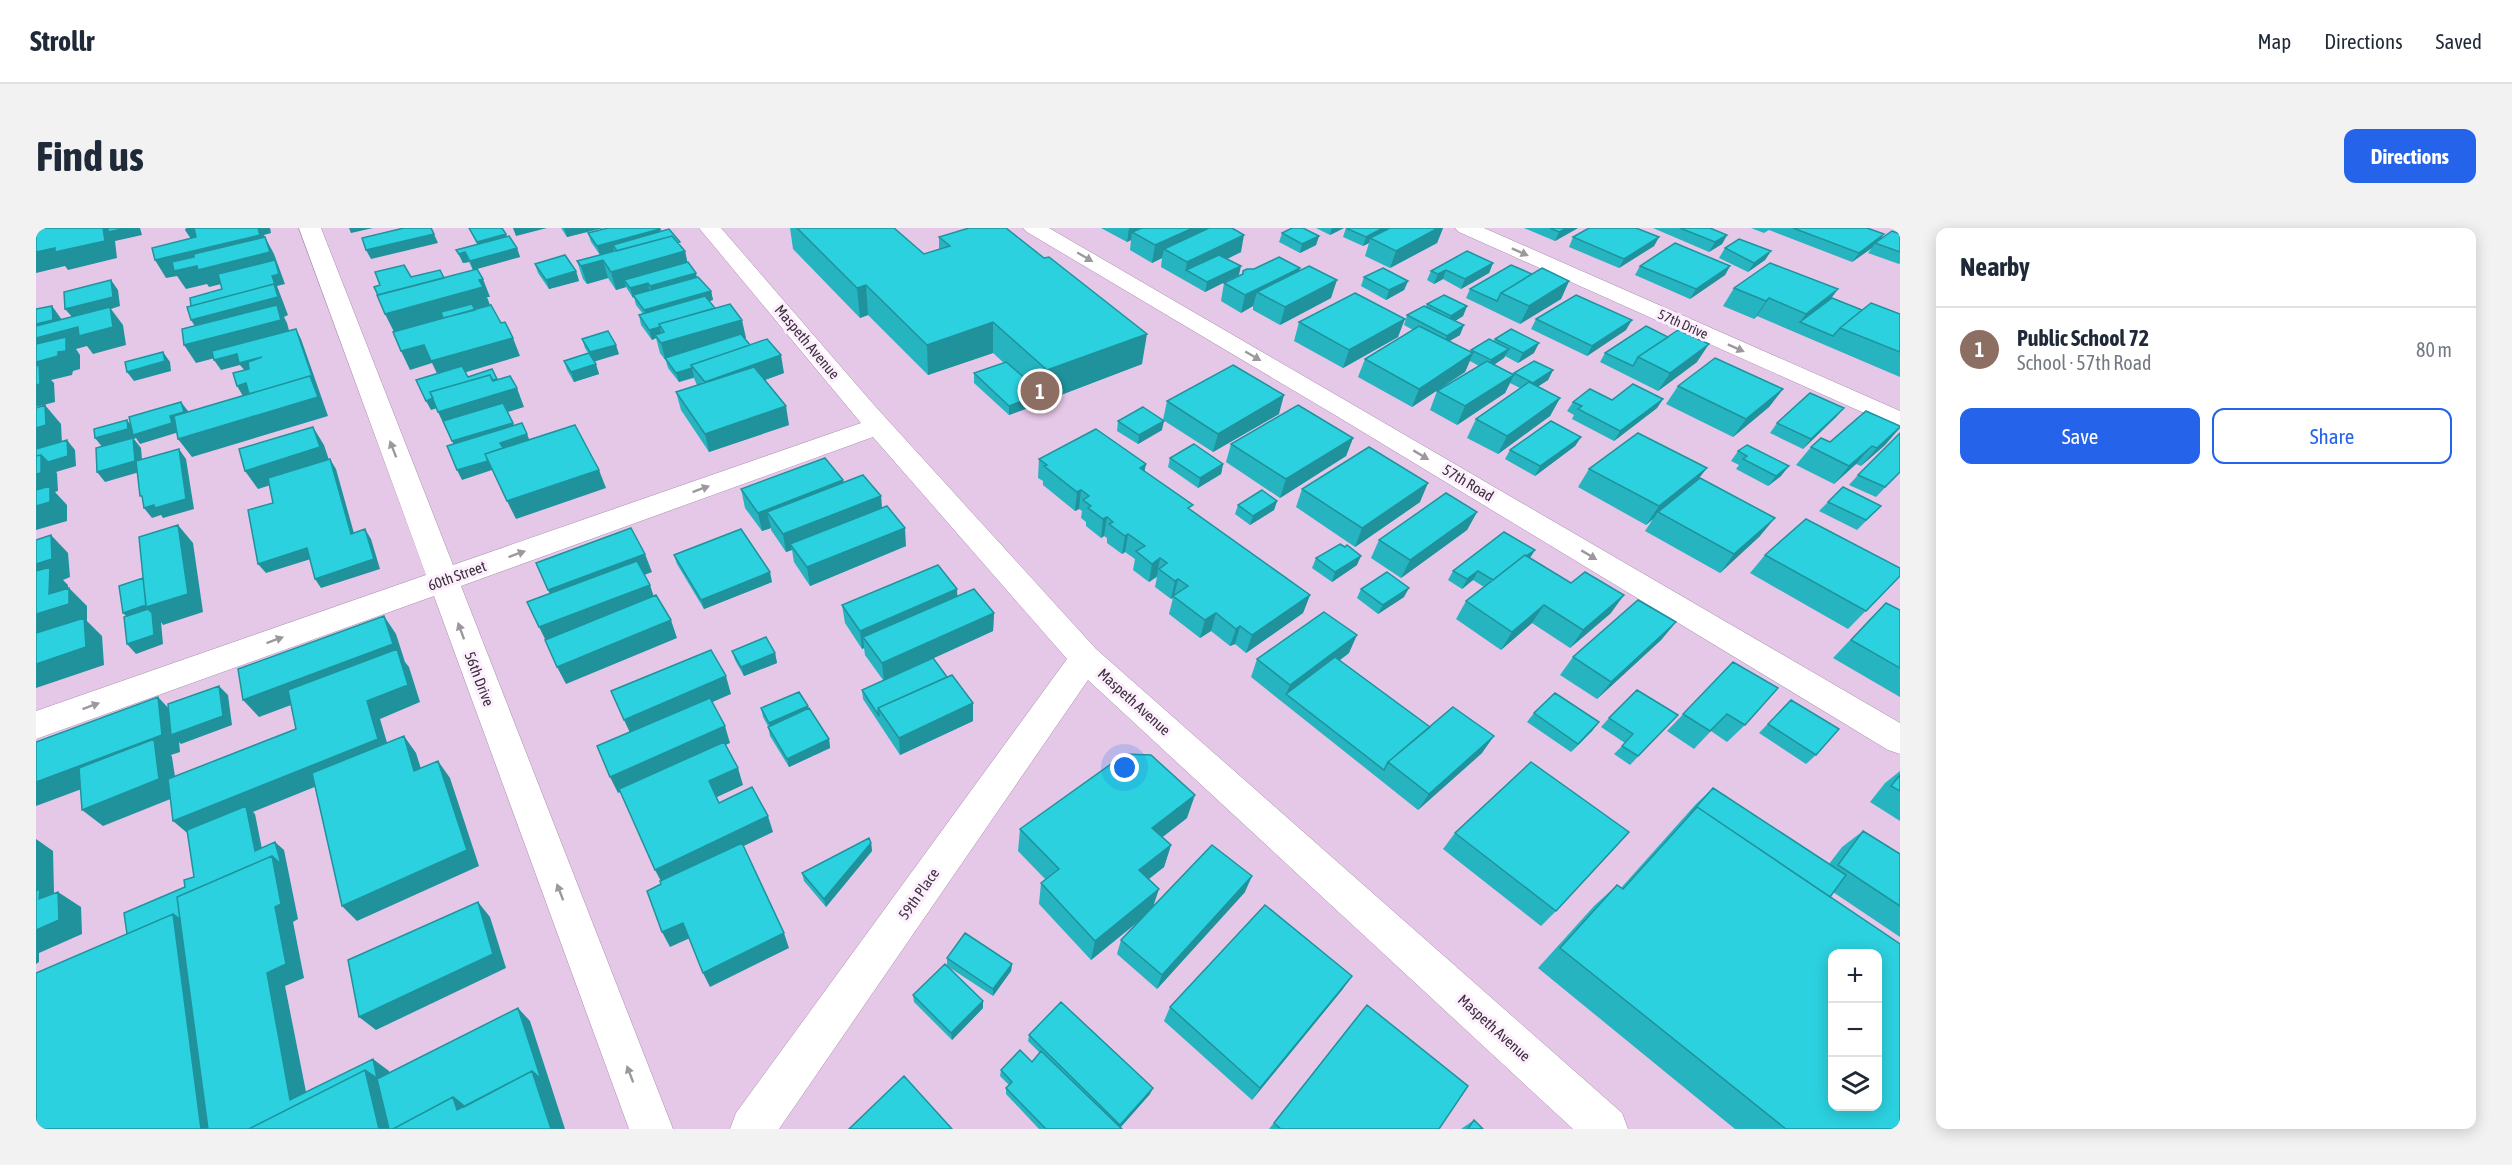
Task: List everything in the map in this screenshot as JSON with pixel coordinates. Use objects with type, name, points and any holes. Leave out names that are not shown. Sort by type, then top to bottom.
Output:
[{"type":"street","name":"56th Drive","points":[[310,228],[651,1129]]},
{"type":"street","name":"Maspeth Avenue","points":[[710,228],[878,426],[1085,658],[1606,1129]]},
{"type":"street","name":"57th Road","points":[[1034,228],[1354,415],[1900,740]]},
{"type":"street","name":"57th Drive","points":[[1466,228],[1900,421]]},
{"type":"street","name":"60th Street","points":[[36,725],[878,426]]},
{"type":"street","name":"59th Place","points":[[752,1129],[1085,658]]},
{"type":"building","points":[[36,228],[103,228],[105,241],[55,252],[55,248],[36,252]]},
{"type":"building","points":[[108,228],[127,228],[108,232]]},
{"type":"building","points":[[194,228],[258,228],[260,235],[155,260],[152,248],[196,237]]},
{"type":"building","points":[[404,228],[431,228],[434,234],[366,250],[362,238]]},
{"type":"building","points":[[469,228],[502,228],[506,234],[477,242]]},
{"type":"building","points":[[608,228],[660,229],[597,246],[588,233]]},
{"type":"building","points":[[797,228],[894,228],[924,254],[950,246],[939,237],[969,228],[1006,228],[1044,258],[1049,257],[1147,334],[1047,370],[993,322],[927,345],[866,285],[857,288]]},
{"type":"building","points":[[1142,228],[1193,228],[1155,245],[1132,232]]},
{"type":"building","points":[[1209,228],[1232,228],[1244,235],[1187,262],[1164,249]]},
{"type":"building","points":[[1292,228],[1303,228],[1319,236],[1302,244],[1282,233]]},
{"type":"building","points":[[1346,228],[1383,228],[1366,237]]},
{"type":"building","points":[[1390,228],[1438,228],[1396,251],[1370,238]]},
{"type":"building","points":[[1550,228],[1567,228],[1559,232]]},
{"type":"building","points":[[1589,228],[1636,228],[1659,237],[1624,259],[1573,237]]},
{"type":"building","points":[[1680,228],[1710,228],[1727,235],[1715,242]]},
{"type":"building","points":[[1793,228],[1867,228],[1884,234],[1859,253]]},
{"type":"building","points":[[669,229],[680,242],[678,243],[672,236],[617,251],[613,245]]},
{"type":"building","points":[[1892,231],[1900,234],[1900,252],[1875,243]]},
{"type":"building","points":[[509,236],[517,248],[470,261],[465,252],[459,254],[456,250]]},
{"type":"building","points":[[672,236],[685,251],[611,272],[603,260],[581,266],[577,261]]},
{"type":"building","points":[[265,237],[270,252],[198,270],[197,266],[174,271],[172,262],[194,257],[194,254]]},
{"type":"building","points":[[1739,239],[1771,251],[1754,263],[1725,248]]},
{"type":"building","points":[[1675,243],[1730,266],[1696,289],[1640,266]]},
{"type":"building","points":[[1467,251],[1493,263],[1465,279],[1446,270],[1438,274],[1431,271]]},
{"type":"building","points":[[565,255],[576,271],[546,280],[535,264]]},
{"type":"building","points":[[1219,255],[1241,266],[1207,282],[1186,270]]},
{"type":"building","points":[[1279,257],[1300,268],[1245,295],[1224,283],[1243,274],[1243,271],[1247,269],[1254,269]]},
{"type":"building","points":[[275,260],[279,274],[272,276],[277,290],[274,284],[191,306],[190,298],[222,289],[218,274]]},
{"type":"building","points":[[688,262],[696,273],[650,286],[648,283],[630,288],[624,280]]},
{"type":"building","points":[[1770,263],[1838,289],[1806,314],[1769,298],[1766,301],[1734,288]]},
{"type":"building","points":[[404,265],[411,277],[440,270],[444,278],[378,295],[374,287],[380,285],[375,272]]},
{"type":"building","points":[[1511,265],[1532,274],[1501,293],[1497,301],[1470,289]]},
{"type":"building","points":[[1309,266],[1337,280],[1285,307],[1257,292]]},
{"type":"building","points":[[1383,268],[1408,281],[1389,290],[1364,277]]},
{"type":"building","points":[[1542,268],[1569,281],[1529,306],[1501,293]]},
{"type":"building","points":[[477,269],[483,279],[479,280],[483,287],[385,314],[377,295]]},
{"type":"building","points":[[698,277],[711,291],[644,310],[633,295]]},
{"type":"building","points":[[111,280],[113,297],[65,309],[64,292]]},
{"type":"building","points":[[274,284],[278,297],[191,320],[187,307]]},
{"type":"building","points":[[1355,293],[1405,319],[1349,350],[1299,322]]},
{"type":"building","points":[[1444,295],[1467,306],[1451,316],[1427,304]]},
{"type":"building","points":[[1576,295],[1632,320],[1592,346],[1536,319]]},
{"type":"building","points":[[705,296],[715,308],[659,324],[660,327],[649,330],[639,315]]},
{"type":"building","points":[[1832,298],[1862,310],[1833,336],[1800,322]]},
{"type":"building","points":[[1871,303],[1900,314],[1900,352],[1840,328]]},
{"type":"building","points":[[472,304],[475,310],[443,318],[441,312]]},
{"type":"building","points":[[730,304],[742,320],[661,343],[655,335],[664,332],[659,324]]},
{"type":"building","points":[[277,305],[281,320],[184,345],[182,329]]},
{"type":"building","points":[[491,305],[501,323],[505,322],[513,338],[431,361],[424,345],[401,351],[393,332]]},
{"type":"building","points":[[52,306],[53,320],[36,324],[36,309]]},
{"type":"building","points":[[1424,306],[1464,325],[1447,336],[1407,315]]},
{"type":"building","points":[[110,307],[113,327],[79,336],[78,327],[36,338],[36,326]]},
{"type":"building","points":[[1419,326],[1473,353],[1419,389],[1365,359]]},
{"type":"building","points":[[1646,326],[1668,337],[1638,357],[1633,366],[1605,353]]},
{"type":"building","points":[[296,329],[315,385],[310,376],[249,394],[246,383],[237,386],[233,373],[249,369],[248,362],[262,357],[239,363],[237,354],[214,360],[212,351]]},
{"type":"building","points":[[1511,329],[1539,343],[1523,353],[1495,339]]},
{"type":"building","points":[[1678,330],[1709,344],[1670,373],[1638,357]]},
{"type":"building","points":[[608,331],[616,345],[590,352],[582,339]]},
{"type":"building","points":[[741,334],[750,345],[691,365],[692,368],[676,373],[665,358]]},
{"type":"building","points":[[66,337],[66,351],[58,352],[58,356],[36,362],[36,344]]},
{"type":"building","points":[[767,339],[781,355],[705,382],[691,365]]},
{"type":"building","points":[[1489,339],[1509,349],[1491,360],[1471,350]]},
{"type":"building","points":[[163,352],[165,361],[127,372],[125,362]]},
{"type":"building","points":[[589,353],[596,364],[571,372],[564,361]]},
{"type":"building","points":[[1715,358],[1783,389],[1746,419],[1678,386]]},
{"type":"building","points":[[1487,361],[1514,375],[1465,406],[1437,391]]},
{"type":"building","points":[[1534,361],[1553,370],[1533,383],[1514,373]]},
{"type":"building","points":[[1006,362],[1042,393],[1009,406],[974,373]]},
{"type":"building","points":[[39,365],[40,384],[36,385],[36,366]]},
{"type":"building","points":[[1233,365],[1284,395],[1218,434],[1167,401]]},
{"type":"building","points":[[462,366],[468,377],[492,369],[497,379],[492,380],[490,375],[430,392],[433,398],[426,401],[416,380]]},
{"type":"building","points":[[754,367],[786,406],[705,434],[676,392]]},
{"type":"building","points":[[490,375],[493,381],[510,376],[517,388],[438,412],[430,392]]},
{"type":"building","points":[[310,376],[318,397],[178,439],[174,416]]},
{"type":"building","points":[[1529,382],[1560,398],[1507,436],[1476,419]]},
{"type":"building","points":[[1633,384],[1663,399],[1620,431],[1578,409],[1582,406],[1573,402],[1590,389],[1612,400]]},
{"type":"building","points":[[1810,393],[1844,408],[1811,439],[1777,423]]},
{"type":"building","points":[[181,402],[184,412],[170,416],[172,423],[133,435],[129,417]]},
{"type":"building","points":[[503,403],[513,423],[452,441],[443,421]]},
{"type":"building","points":[[45,405],[46,425],[36,428],[36,408]]},
{"type":"building","points":[[1298,405],[1353,438],[1286,479],[1231,444]]},
{"type":"building","points":[[1143,407],[1164,421],[1139,435],[1118,421]]},
{"type":"building","points":[[1866,411],[1900,427],[1877,448],[1872,446],[1849,466],[1811,447],[1821,438],[1830,442]]},
{"type":"building","points":[[127,420],[128,429],[95,438],[94,429]]},
{"type":"building","points":[[1551,421],[1581,437],[1540,466],[1510,450]]},
{"type":"building","points":[[522,423],[527,434],[500,443],[503,448],[485,454],[488,461],[457,470],[447,446]]},
{"type":"building","points":[[575,425],[599,470],[507,501],[485,454]]},
{"type":"building","points":[[313,427],[320,447],[245,471],[239,449]]},
{"type":"building","points":[[1096,429],[1146,464],[1140,468],[1193,505],[1188,508],[1310,595],[1252,635],[1240,626],[1236,629],[1216,613],[1205,620],[1173,596],[1188,586],[1178,579],[1175,581],[1159,569],[1167,563],[1160,558],[1152,564],[1136,551],[1145,546],[1128,534],[1125,536],[1109,524],[1113,522],[1107,517],[1103,519],[1088,508],[1091,506],[1083,500],[1089,496],[1081,490],[1077,492],[1044,466],[1047,465],[1039,459]]},
{"type":"building","points":[[1638,433],[1707,468],[1659,506],[1589,469]]},
{"type":"building","points":[[1900,433],[1900,472],[1885,487],[1858,475]]},
{"type":"building","points":[[133,438],[135,461],[97,472],[96,448]]},
{"type":"building","points":[[67,440],[68,456],[48,462],[41,455],[36,456],[36,449]]},
{"type":"building","points":[[1194,444],[1223,464],[1200,478],[1170,458]]},
{"type":"building","points":[[1747,445],[1789,466],[1776,476],[1743,459],[1747,456],[1738,451]]},
{"type":"building","points":[[1369,447],[1428,483],[1362,528],[1302,489]]},
{"type":"building","points":[[179,449],[186,499],[155,508],[154,505],[144,508],[142,496],[140,496],[136,461]]},
{"type":"building","points":[[41,455],[41,473],[36,474],[36,456]]},
{"type":"building","points":[[825,458],[843,480],[758,513],[741,489]]},
{"type":"building","points":[[330,459],[351,534],[365,529],[374,559],[315,579],[307,548],[258,564],[248,510],[273,503],[268,478]]},
{"type":"building","points":[[863,475],[881,496],[783,534],[767,512]]},
{"type":"building","points":[[1700,478],[1775,518],[1734,554],[1658,512]]},
{"type":"building","points":[[50,486],[50,502],[36,506],[36,490]]},
{"type":"building","points":[[1843,487],[1881,506],[1866,520],[1828,502]]},
{"type":"building","points":[[1262,490],[1277,501],[1253,516],[1238,505]]},
{"type":"building","points":[[1446,493],[1477,512],[1410,560],[1379,540]]},
{"type":"building","points":[[887,506],[905,528],[807,567],[790,544]]},
{"type":"building","points":[[1806,519],[1900,568],[1900,576],[1866,611],[1765,555]]},
{"type":"building","points":[[178,525],[188,594],[146,607],[139,537]]},
{"type":"building","points":[[631,528],[645,554],[548,590],[536,563]]},
{"type":"building","points":[[741,529],[770,572],[701,600],[674,555]]},
{"type":"building","points":[[1504,532],[1535,550],[1493,580],[1478,571],[1467,579],[1453,571]]},
{"type":"building","points":[[51,535],[52,559],[36,564],[36,540]]},
{"type":"building","points":[[1340,544],[1345,547],[1347,545],[1361,556],[1335,572],[1316,558]]},
{"type":"building","points":[[1525,555],[1571,583],[1585,572],[1624,595],[1583,630],[1544,605],[1512,632],[1466,601]]},
{"type":"building","points":[[637,561],[650,585],[539,627],[527,602]]},
{"type":"building","points":[[938,565],[957,589],[860,631],[842,605]]},
{"type":"building","points":[[50,567],[49,594],[69,588],[69,604],[36,614],[36,571]]},
{"type":"building","points":[[1387,572],[1409,588],[1383,605],[1361,589]]},
{"type":"building","points":[[143,578],[146,605],[123,613],[119,586]]},
{"type":"building","points":[[974,589],[994,613],[882,663],[863,637]]},
{"type":"building","points":[[656,595],[671,620],[557,667],[545,640]]},
{"type":"building","points":[[1638,600],[1676,622],[1611,682],[1573,657]]},
{"type":"building","points":[[1886,603],[1900,610],[1900,668],[1851,640]]},
{"type":"building","points":[[148,609],[152,613],[154,635],[127,644],[124,617]]},
{"type":"building","points":[[1324,612],[1357,635],[1290,685],[1257,659]]},
{"type":"building","points":[[384,616],[393,644],[243,700],[238,669]]},
{"type":"building","points":[[84,618],[86,647],[36,664],[36,633]]},
{"type":"building","points":[[766,637],[775,653],[741,667],[732,651]]},
{"type":"building","points":[[397,649],[408,685],[367,701],[378,739],[173,821],[168,779],[296,729],[288,690]]},
{"type":"building","points":[[711,650],[726,676],[624,720],[611,691]]},
{"type":"building","points":[[1335,657],[1430,727],[1388,762],[1384,770],[1286,694]]},
{"type":"building","points":[[933,658],[947,677],[878,708],[879,716],[862,690]]},
{"type":"building","points":[[1733,662],[1778,688],[1745,725],[1727,714],[1710,731],[1683,714]]},
{"type":"building","points":[[952,675],[973,703],[899,738],[878,708]]},
{"type":"building","points":[[219,686],[223,716],[171,735],[168,704]]},
{"type":"building","points":[[1637,690],[1678,715],[1638,756],[1622,746],[1633,734],[1609,718]]},
{"type":"building","points":[[799,692],[808,706],[769,723],[761,708]]},
{"type":"building","points":[[1555,693],[1599,722],[1578,744],[1534,713]]},
{"type":"building","points":[[158,697],[162,735],[36,782],[36,742]]},
{"type":"building","points":[[710,698],[725,726],[610,777],[597,746]]},
{"type":"building","points":[[1791,700],[1839,729],[1816,755],[1768,724]]},
{"type":"building","points":[[1453,707],[1494,736],[1429,794],[1388,762]]},
{"type":"building","points":[[809,708],[829,739],[787,759],[768,727]]},
{"type":"building","points":[[404,736],[414,771],[438,761],[467,850],[342,906],[312,773]]},
{"type":"building","points":[[154,739],[159,779],[82,810],[79,768]]},
{"type":"building","points":[[724,742],[738,768],[709,781],[719,803],[752,787],[768,816],[655,870],[619,789]]},
{"type":"building","points":[[1125,754],[1151,755],[1195,795],[1152,828],[1171,845],[1139,870],[1159,889],[1095,941],[1041,883],[1059,869],[1020,829]]},
{"type":"building","points":[[1531,762],[1629,832],[1556,911],[1455,833]]},
{"type":"building","points":[[1900,775],[1900,791],[1891,786]]},
{"type":"building","points":[[1713,788],[1846,875],[1830,897],[1697,807],[1690,814]]},
{"type":"building","points":[[246,806],[255,851],[275,842],[281,864],[272,856],[177,897],[180,919],[173,914],[127,934],[124,913],[185,887],[184,880],[194,877],[187,830]]},
{"type":"building","points":[[1697,807],[1900,944],[1900,1129],[1786,1129],[1560,948],[1617,885],[1623,889]]},
{"type":"building","points":[[1863,831],[1900,854],[1900,906],[1838,865]]},
{"type":"building","points":[[869,838],[871,843],[824,899],[802,873]]},
{"type":"building","points":[[742,843],[784,933],[703,973],[683,923],[662,932],[647,891],[661,884],[660,881]]},
{"type":"building","points":[[1212,845],[1252,876],[1162,975],[1121,940]]},
{"type":"building","points":[[272,856],[281,904],[275,907],[286,964],[267,973],[290,1100],[373,1059],[377,1078],[365,1070],[249,1129],[208,1129],[177,897]]},
{"type":"building","points":[[40,889],[39,899],[58,892],[59,920],[36,930],[36,891]]},
{"type":"building","points":[[478,902],[493,954],[359,1017],[348,960]]},
{"type":"building","points":[[1265,905],[1352,976],[1260,1088],[1170,1007]]},
{"type":"building","points":[[173,914],[201,1129],[36,1129],[36,973]]},
{"type":"building","points":[[965,933],[1012,964],[993,989],[947,958]]},
{"type":"building","points":[[945,964],[983,1001],[951,1033],[913,995]]},
{"type":"building","points":[[1061,1002],[1153,1088],[1120,1125],[1029,1035]]},
{"type":"building","points":[[1367,1005],[1468,1086],[1439,1129],[1281,1129],[1274,1123]]},
{"type":"building","points":[[518,1008],[541,1079],[532,1071],[464,1107],[453,1097],[389,1129],[377,1079]]},
{"type":"building","points":[[1020,1050],[1032,1062],[1041,1051],[1122,1129],[1046,1129],[1006,1088],[1012,1082],[1001,1070]]},
{"type":"building","points":[[365,1070],[379,1129],[249,1129]]},
{"type":"building","points":[[532,1071],[551,1129],[393,1129],[453,1097],[457,1110]]},
{"type":"building","points":[[904,1076],[952,1129],[849,1129]]},
{"type":"building","points":[[1474,1120],[1483,1129],[1468,1129]]},
{"type":"place","name":"Public School 72","points":[[1040,391]]}]
